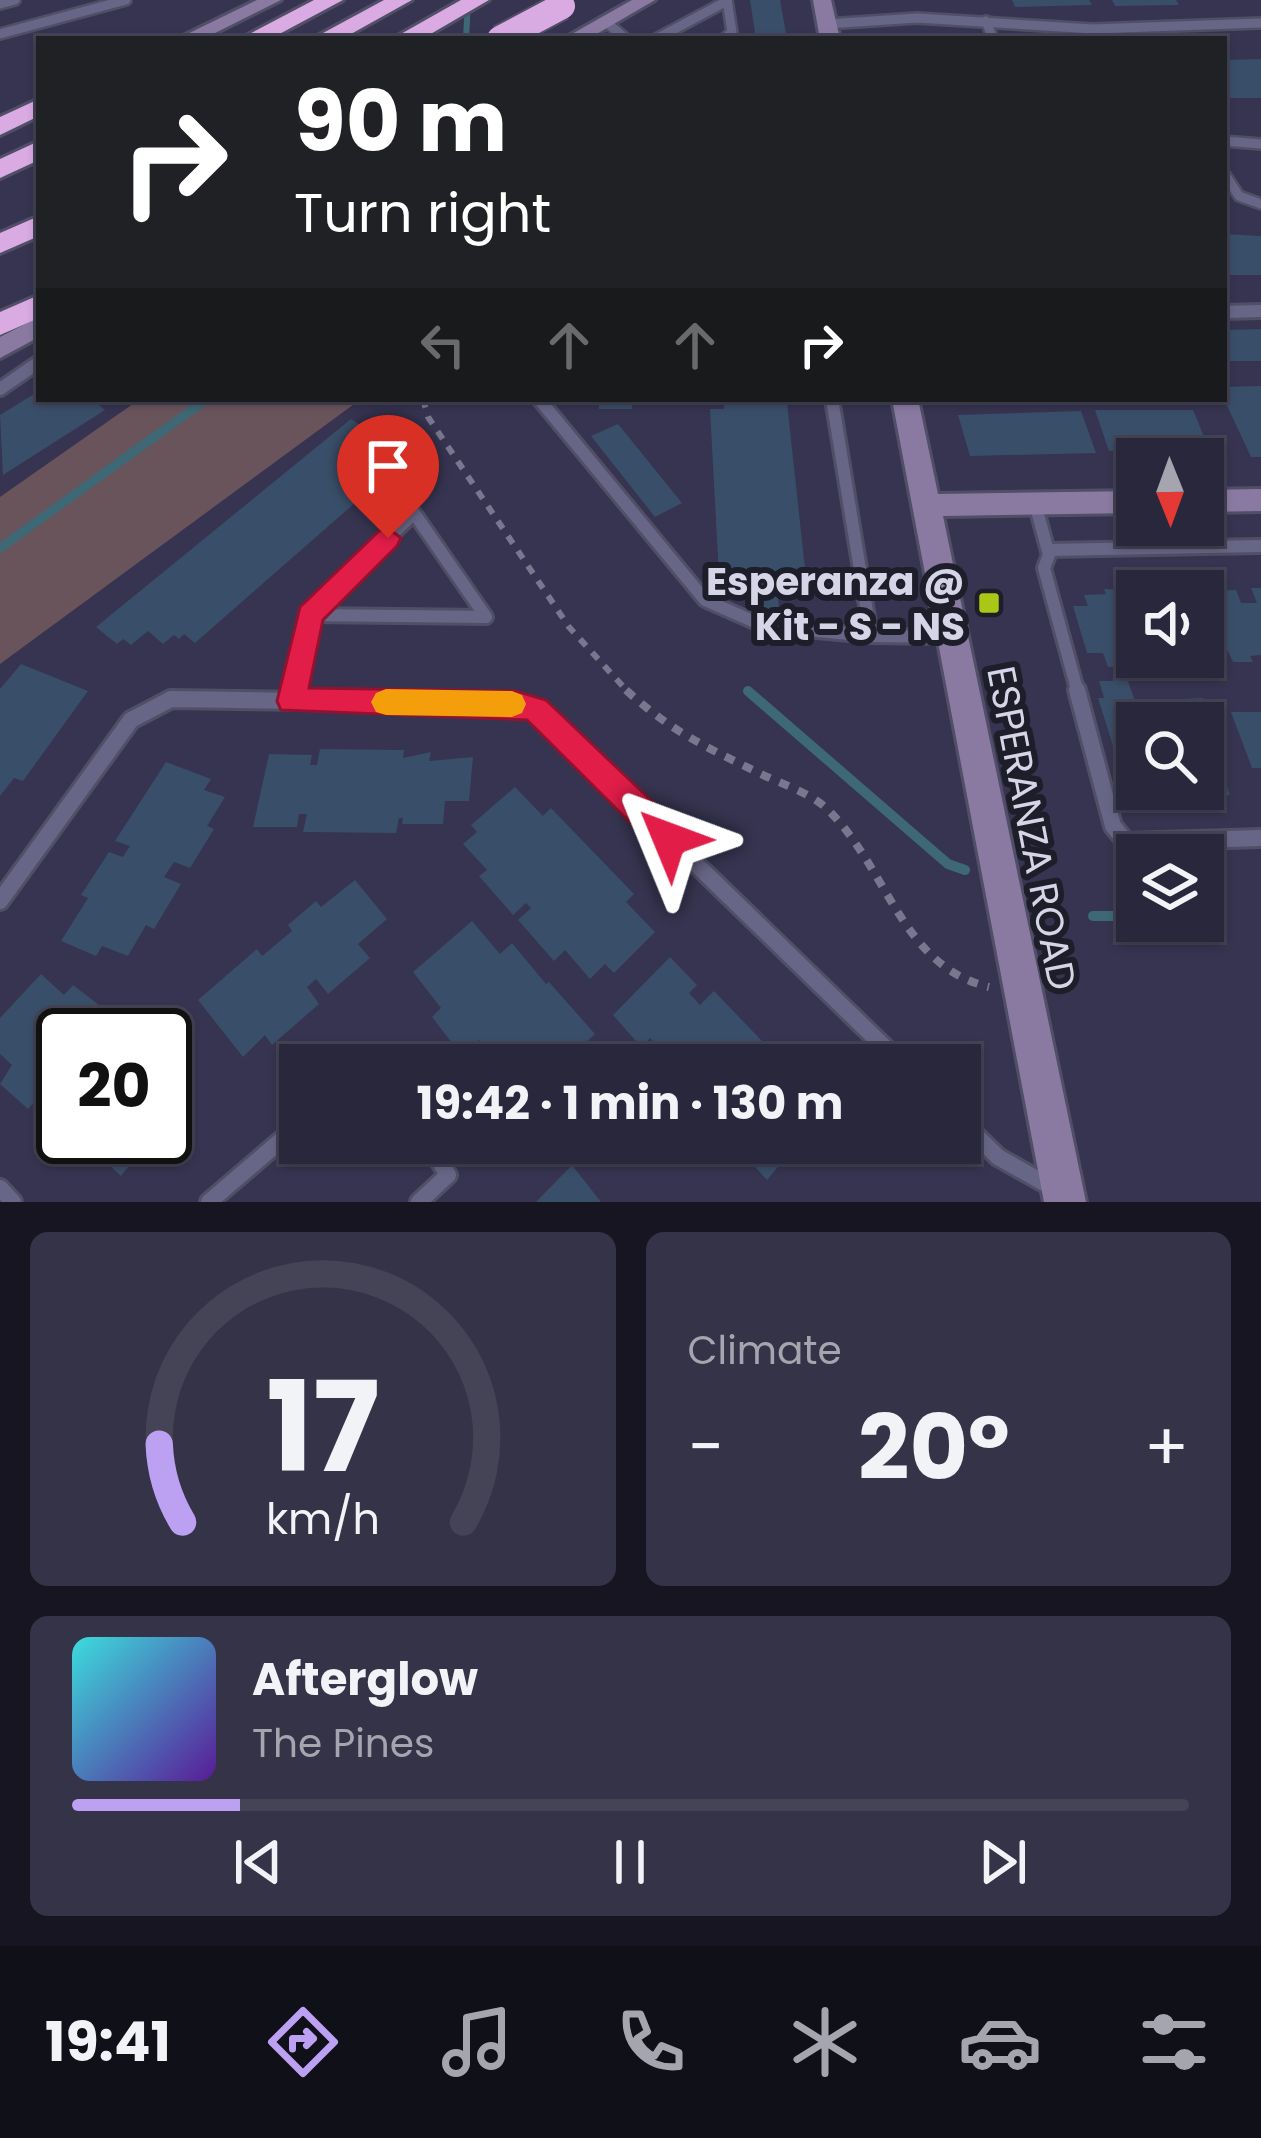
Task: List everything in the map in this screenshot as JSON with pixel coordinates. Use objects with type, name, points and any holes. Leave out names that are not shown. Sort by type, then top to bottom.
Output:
[{"type":"highway","points":[[258,36],[332,0]]},
{"type":"highway","points":[[377,36],[444,0]]},
{"type":"highway","points":[[410,36],[478,0]]},
{"type":"highway","points":[[506,36],[568,3]]},
{"type":"highway","points":[[330,36],[393,4]]},
{"type":"highway","points":[[0,123],[36,106]]},
{"type":"highway","points":[[0,170],[36,151]]},
{"type":"highway","points":[[0,196],[36,178]]},
{"type":"highway","points":[[0,223],[36,205]]},
{"type":"highway","points":[[0,244],[36,226]]},
{"type":"highway","points":[[0,259],[36,250]]},
{"type":"street","points":[[194,36],[272,0]]},
{"type":"street","points":[[590,30],[646,0]]},
{"type":"street","points":[[822,0],[828,32]]},
{"type":"street","points":[[0,349],[26,333]]},
{"type":"street","name":"ESPERANZA ROAD","points":[[906,402],[1064,1198]]},
{"type":"street","points":[[1224,501],[1261,500]]},
{"type":"street","points":[[927,505],[1116,502]]},
{"type":"lane","points":[[0,4],[14,0]]},
{"type":"lane","points":[[0,34],[125,0]]},
{"type":"lane","points":[[661,36],[727,0],[732,32],[727,36]]},
{"type":"lane","points":[[828,32],[869,21],[986,21],[1046,27],[1261,23]]},
{"type":"lane","points":[[986,21],[992,36]]},
{"type":"lane","points":[[1046,27],[1050,36]]},
{"type":"lane","points":[[1227,141],[1261,144]]},
{"type":"lane","points":[[1227,178],[1239,196],[1261,204]]},
{"type":"lane","points":[[1227,312],[1261,311]]},
{"type":"lane","points":[[0,389],[36,364]]},
{"type":"lane","points":[[541,402],[685,580],[722,613],[764,629],[950,637]]},
{"type":"lane","points":[[832,402],[871,636]]},
{"type":"lane","points":[[1035,503],[1048,550],[1044,568],[1113,826],[1126,842],[1261,838]]},
{"type":"lane","points":[[292,701],[310,615],[414,513],[486,617],[310,615]]},
{"type":"lane","points":[[1048,550],[1261,547]]},
{"type":"lane","points":[[0,901],[130,720],[171,699],[516,704],[536,709],[881,1044]]},
{"type":"lane","points":[[981,1140],[998,1157],[1064,1198]]},
{"type":"lane","points":[[208,1202],[279,1142]]},
{"type":"lane","points":[[419,1202],[448,1175],[441,1164]]},
{"type":"lane","points":[[0,1189],[14,1202]]},
{"type":"path","points":[[424,402],[428,417],[585,649],[669,729],[822,804],[865,854],[925,954],[960,980],[992,988]]},
{"type":"shaded area","points":[[136,402],[357,402],[0,664],[0,497]]},
{"type":"building","points":[[750,0],[780,0],[786,36],[756,36]]},
{"type":"building","points":[[1012,0],[1089,0],[1092,5],[1015,7]]},
{"type":"building","points":[[1112,0],[1176,0],[1179,5],[1115,6]]},
{"type":"building","points":[[1261,59],[1261,98],[1227,98],[1227,60]]},
{"type":"building","points":[[1227,234],[1261,236],[1261,275],[1227,275]]},
{"type":"building","points":[[1261,329],[1261,361],[1227,361],[1227,330]]},
{"type":"building","points":[[1261,386],[1261,457],[1251,457],[1225,402],[1227,387]]},
{"type":"building","points":[[36,393],[36,402],[96,402],[105,410],[3,475],[0,415]]},
{"type":"building","points":[[599,402],[632,402],[632,409],[599,409]]},
{"type":"building","points":[[724,402],[787,403],[808,596],[778,596],[779,611],[748,611],[747,595],[720,595],[710,409],[724,409]]},
{"type":"building","points":[[1095,410],[1193,410],[1205,438],[1116,438],[1116,451],[1109,451]]},
{"type":"building","points":[[1081,411],[1096,453],[970,456],[958,415]]},
{"type":"building","points":[[351,419],[366,429],[359,434],[377,446],[366,456],[376,462],[370,467],[376,471],[371,475],[380,481],[195,643],[184,634],[163,644],[148,631],[131,645],[123,639],[117,644],[96,627]]},
{"type":"building","points":[[618,424],[682,503],[655,517],[591,436]]},
{"type":"building","points":[[1251,588],[1261,588],[1261,655],[1250,656],[1253,662],[1233,662],[1224,651],[1224,590],[1236,590],[1241,603],[1257,603]]},
{"type":"building","points":[[1104,589],[1116,589],[1116,667],[1108,667],[1103,653],[1087,653],[1073,606],[1088,606],[1084,595],[1106,594]]},
{"type":"building","points":[[21,664],[88,691],[23,781],[14,778],[0,796],[0,689]]},
{"type":"building","points":[[1099,681],[1128,681],[1135,702],[1116,702],[1116,756],[1098,698],[1104,698]]},
{"type":"building","points":[[1203,698],[1204,702],[1164,702]]},
{"type":"building","points":[[1231,712],[1261,712],[1261,768],[1252,768]]},
{"type":"building","points":[[320,749],[404,750],[403,758],[431,752],[429,761],[473,757],[469,801],[445,801],[443,824],[402,824],[399,818],[396,833],[303,832],[307,814],[299,814],[297,827],[253,827],[269,754],[312,755],[310,765],[317,765]]},
{"type":"building","points":[[166,762],[211,779],[204,790],[225,797],[207,826],[214,829],[190,868],[174,862],[164,877],[181,884],[154,929],[146,925],[128,956],[102,946],[96,956],[61,941],[88,898],[81,895],[109,852],[123,857],[130,846],[115,841]]},
{"type":"building","points":[[515,787],[543,816],[551,808],[634,894],[626,902],[655,932],[614,973],[605,964],[590,979],[565,950],[554,961],[518,920],[531,908],[526,903],[513,915],[479,876],[487,870],[463,844],[477,832],[471,825]]},
{"type":"building","points":[[355,880],[387,919],[358,944],[370,958],[328,994],[316,979],[307,987],[319,1004],[272,1045],[265,1035],[243,1057],[198,1000],[257,949],[262,956],[292,931],[288,925],[316,901],[321,907]]},
{"type":"building","points":[[472,921],[500,954],[512,943],[595,1034],[584,1044],[482,1044],[479,1040],[453,1044],[432,1017],[441,1008],[413,972]]},
{"type":"building","points":[[670,957],[697,985],[689,993],[700,1005],[714,991],[765,1044],[655,1044],[650,1038],[638,1044],[613,1015]]},
{"type":"building","points":[[41,974],[64,995],[73,985],[103,1008],[36,1008],[36,1100],[28,1109],[0,1084],[12,1065],[0,1054],[0,1018]]},
{"type":"building","points":[[108,1164],[131,1164],[121,1176]]},
{"type":"building","points":[[752,1164],[780,1164],[767,1180]]},
{"type":"building","points":[[572,1165],[601,1202],[536,1202]]},
{"type":"waterway","points":[[466,36],[468,0]]},
{"type":"waterway","points":[[0,548],[203,402]]},
{"type":"waterway","points":[[748,691],[948,864],[965,870]]},
{"type":"waterway","points":[[1093,916],[1116,916]]},
{"type":"slow traffic","points":[[386,702],[512,704]]},
{"type":"place","name":"Esperanza @ Kit - S - NS","points":[[989,603]]},
{"type":"route","points":[[388,538],[310,615],[292,701],[516,704],[536,709],[669,839]]}]
